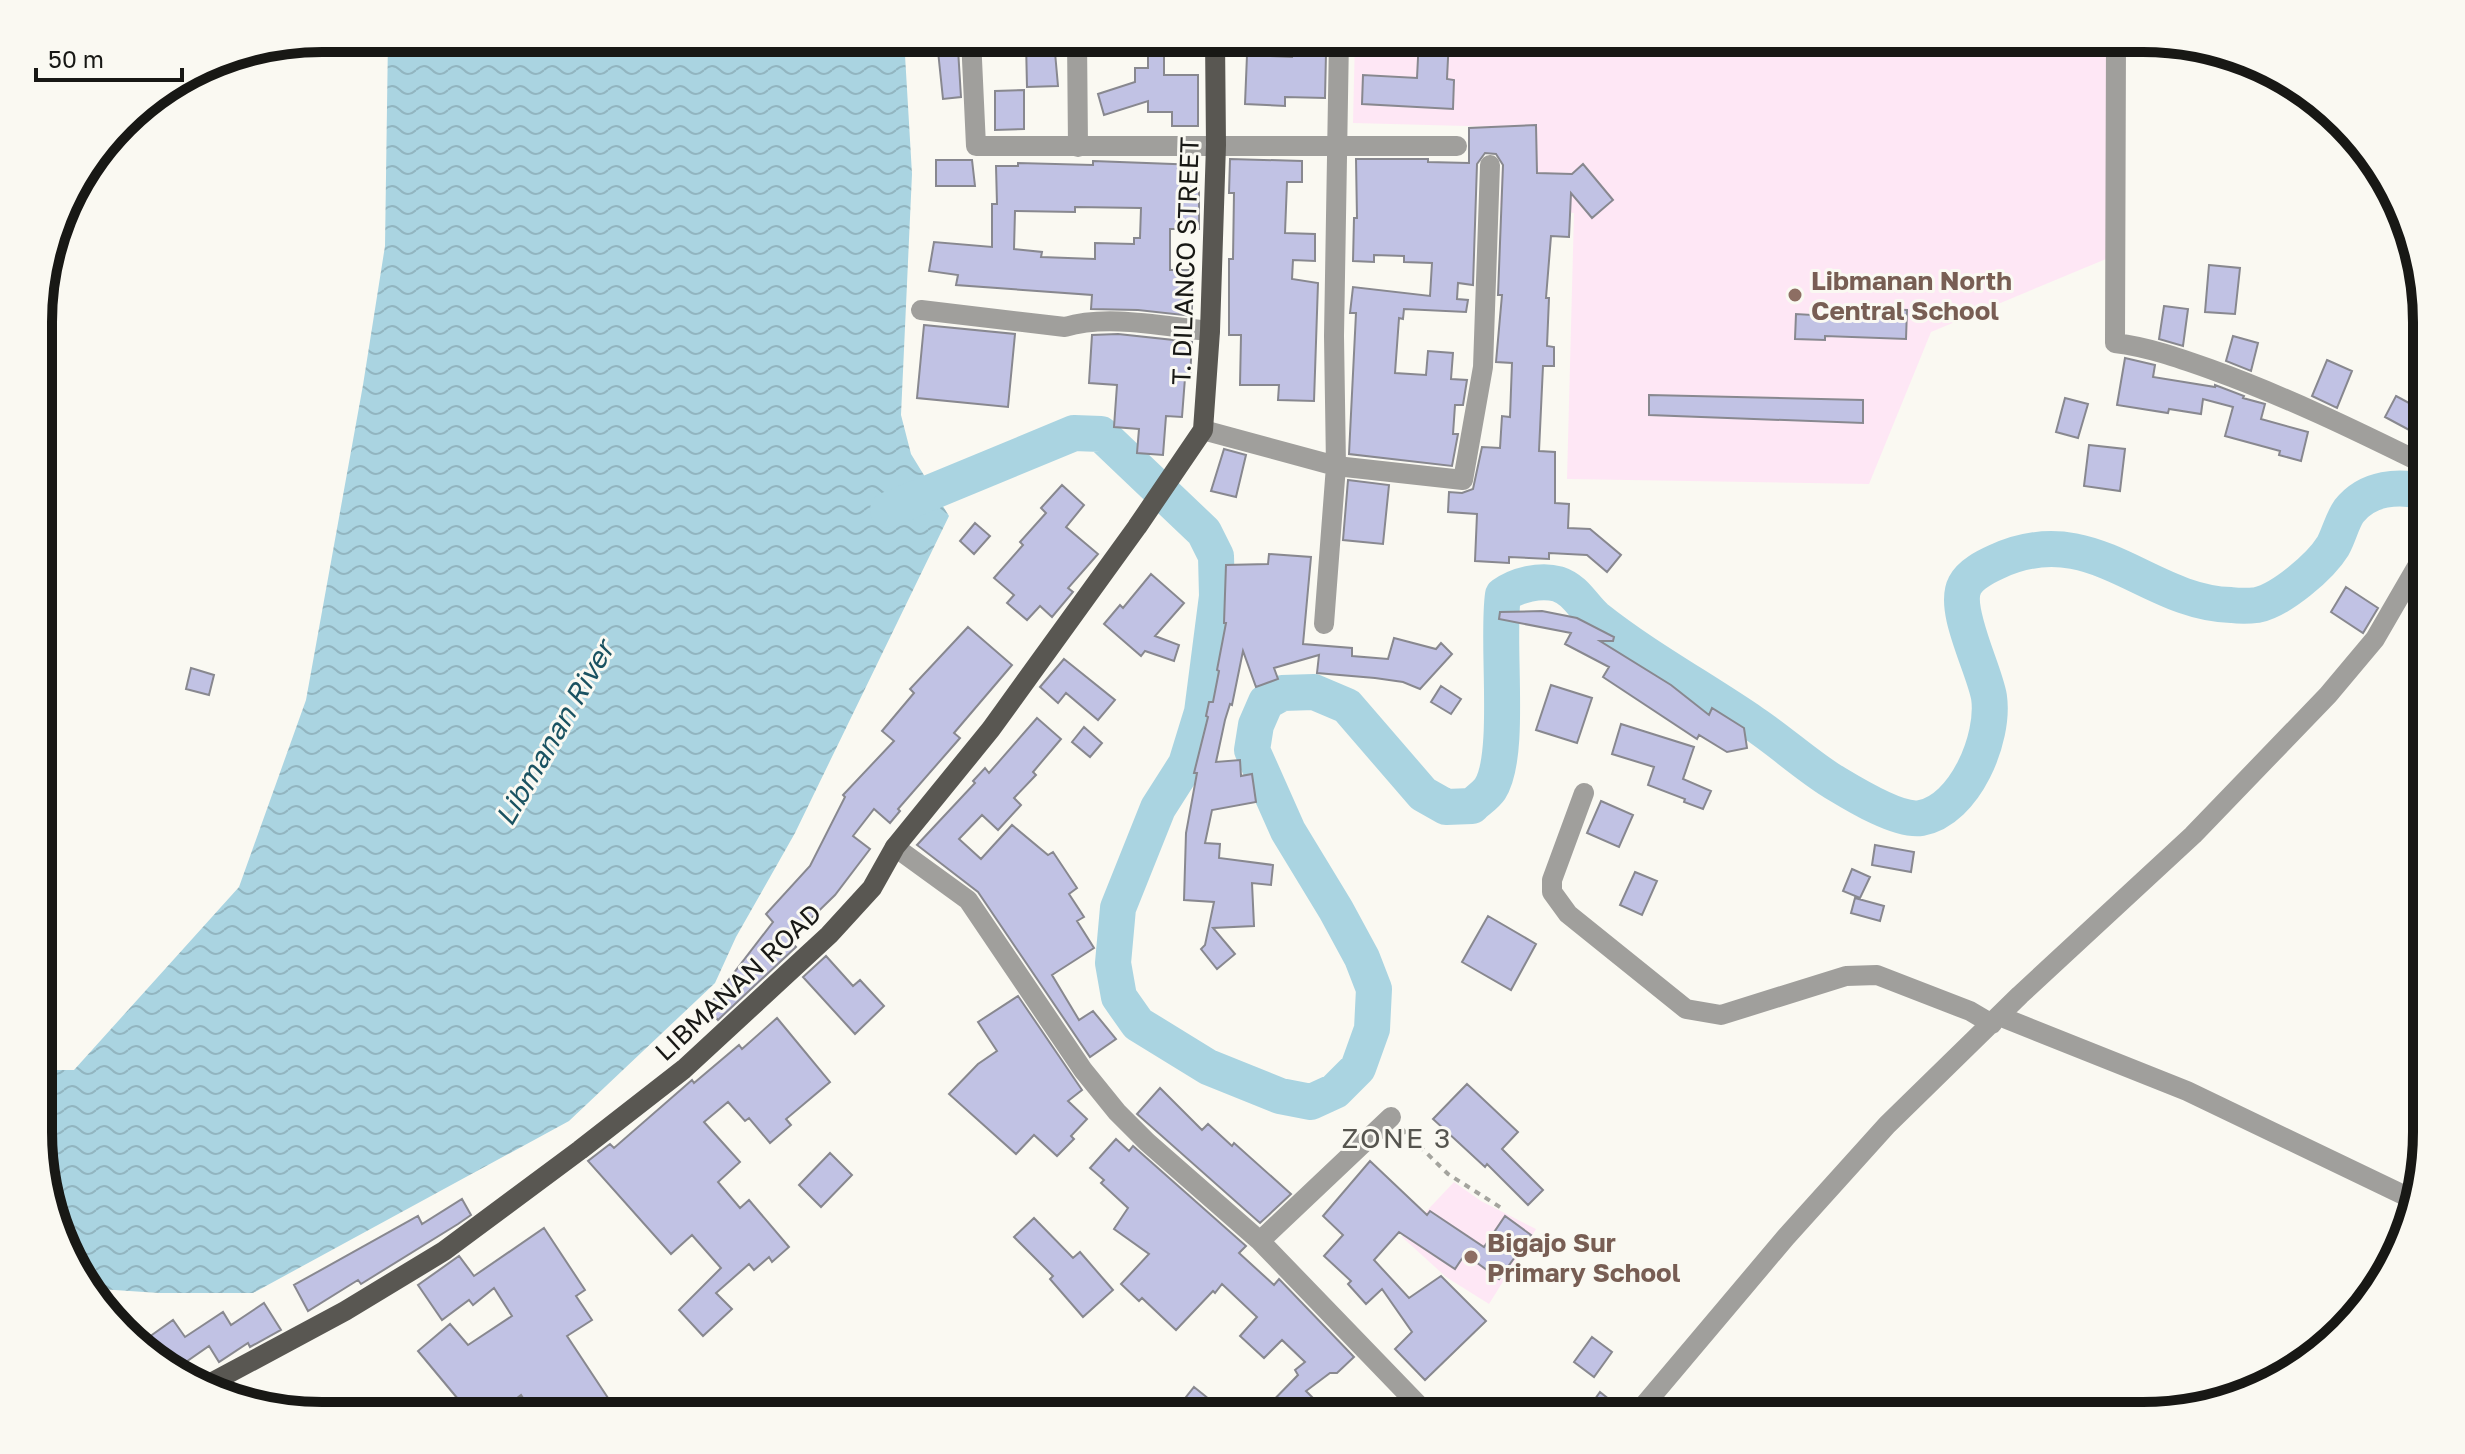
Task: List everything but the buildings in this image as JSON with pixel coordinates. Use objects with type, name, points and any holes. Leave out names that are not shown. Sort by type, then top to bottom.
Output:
[{"type":"main road","name":"T. DILANCO STREET","points":[[1203,430],[1210,331],[1216,145],[1215,52]]},
{"type":"main road","name":"LIBMANAN ROAD","points":[[217,1380],[345,1311],[444,1251],[661,1087],[829,935],[872,888],[895,847],[991,729],[1203,430]]},
{"type":"street","points":[[972,52],[976,146],[1457,146]]},
{"type":"street","points":[[1077,52],[1078,147]]},
{"type":"street","points":[[1324,624],[1336,466],[1339,52]]},
{"type":"street","points":[[2116,52],[2115,343],[2142,346],[2250,384],[2309,408],[2412,458]]},
{"type":"street","points":[[1203,430],[1336,466],[1463,480],[1483,367],[1490,165]]},
{"type":"street","points":[[921,310],[1053,326],[1102,321],[1210,331]]},
{"type":"street","points":[[1648,1401],[1837,1179],[1887,1125],[2193,835],[2328,695],[2375,639],[2412,575]]},
{"type":"street","points":[[1584,793],[1552,880],[1552,892],[1568,914],[1686,1009],[1721,1015],[1846,976],[1877,975],[2187,1091],[2405,1196]]},
{"type":"street","points":[[895,847],[968,900],[1083,1070],[1117,1112],[1260,1241],[1415,1401]]},
{"type":"street","points":[[1260,1241],[1391,1117]]},
{"type":"path","points":[[1391,1117],[1448,1174],[1503,1209]]},
{"type":"shaded area","name":"Libmanan North Central School","points":[[1355,52],[2107,52],[2106,259],[1931,332],[1869,484],[1567,479],[1574,213],[1500,205],[1504,127],[1353,123]]},
{"type":"shaded area","name":"Bigajo Sur Primary School","points":[[1454,1182],[1481,1201],[1536,1229],[1489,1304],[1446,1277],[1402,1237]]},
{"type":"water","name":"Libmanan River","points":[[388,52],[905,52],[912,174],[901,415],[911,454],[949,516],[795,833],[736,937],[715,983],[569,1121],[253,1293],[103,1289],[88,1267],[61,1202],[54,1167],[52,1070],[74,1070],[239,887],[306,700],[385,246]]},
{"type":"waterway","points":[[888,510],[1074,433],[1101,434],[1204,532],[1216,556],[1217,596],[1202,712],[1186,764],[1158,808],[1118,908],[1113,963],[1119,997],[1138,1024],[1208,1067],[1280,1096],[1311,1102],[1335,1091],[1358,1068],[1372,1029],[1374,989],[1362,958],[1336,910],[1288,831],[1252,750],[1256,725],[1266,702],[1282,693],[1314,692],[1347,706],[1423,794],[1446,807],[1472,806],[1490,789],[1497,773],[1502,725],[1503,595],[1529,584],[1558,584],[1570,590],[1596,618],[1615,632],[1753,723],[1832,781],[1900,816],[1921,818],[1937,812],[1963,787],[1974,770],[1987,732],[1989,697],[1970,639],[1962,596],[1965,585],[1979,571],[2030,551],[2061,549],[2090,555],[2200,601],[2257,605],[2288,590],[2319,563],[2333,546],[2349,511],[2365,497],[2384,490],[2412,490]]},
{"type":"place","name":"Libmanan North Central School","points":[[1795,295]]},
{"type":"place","name":"Bigajo Sur Primary School","points":[[1471,1257]]},
{"type":"district","name":"ZONE 3","points":[[1397,1137]]}]
